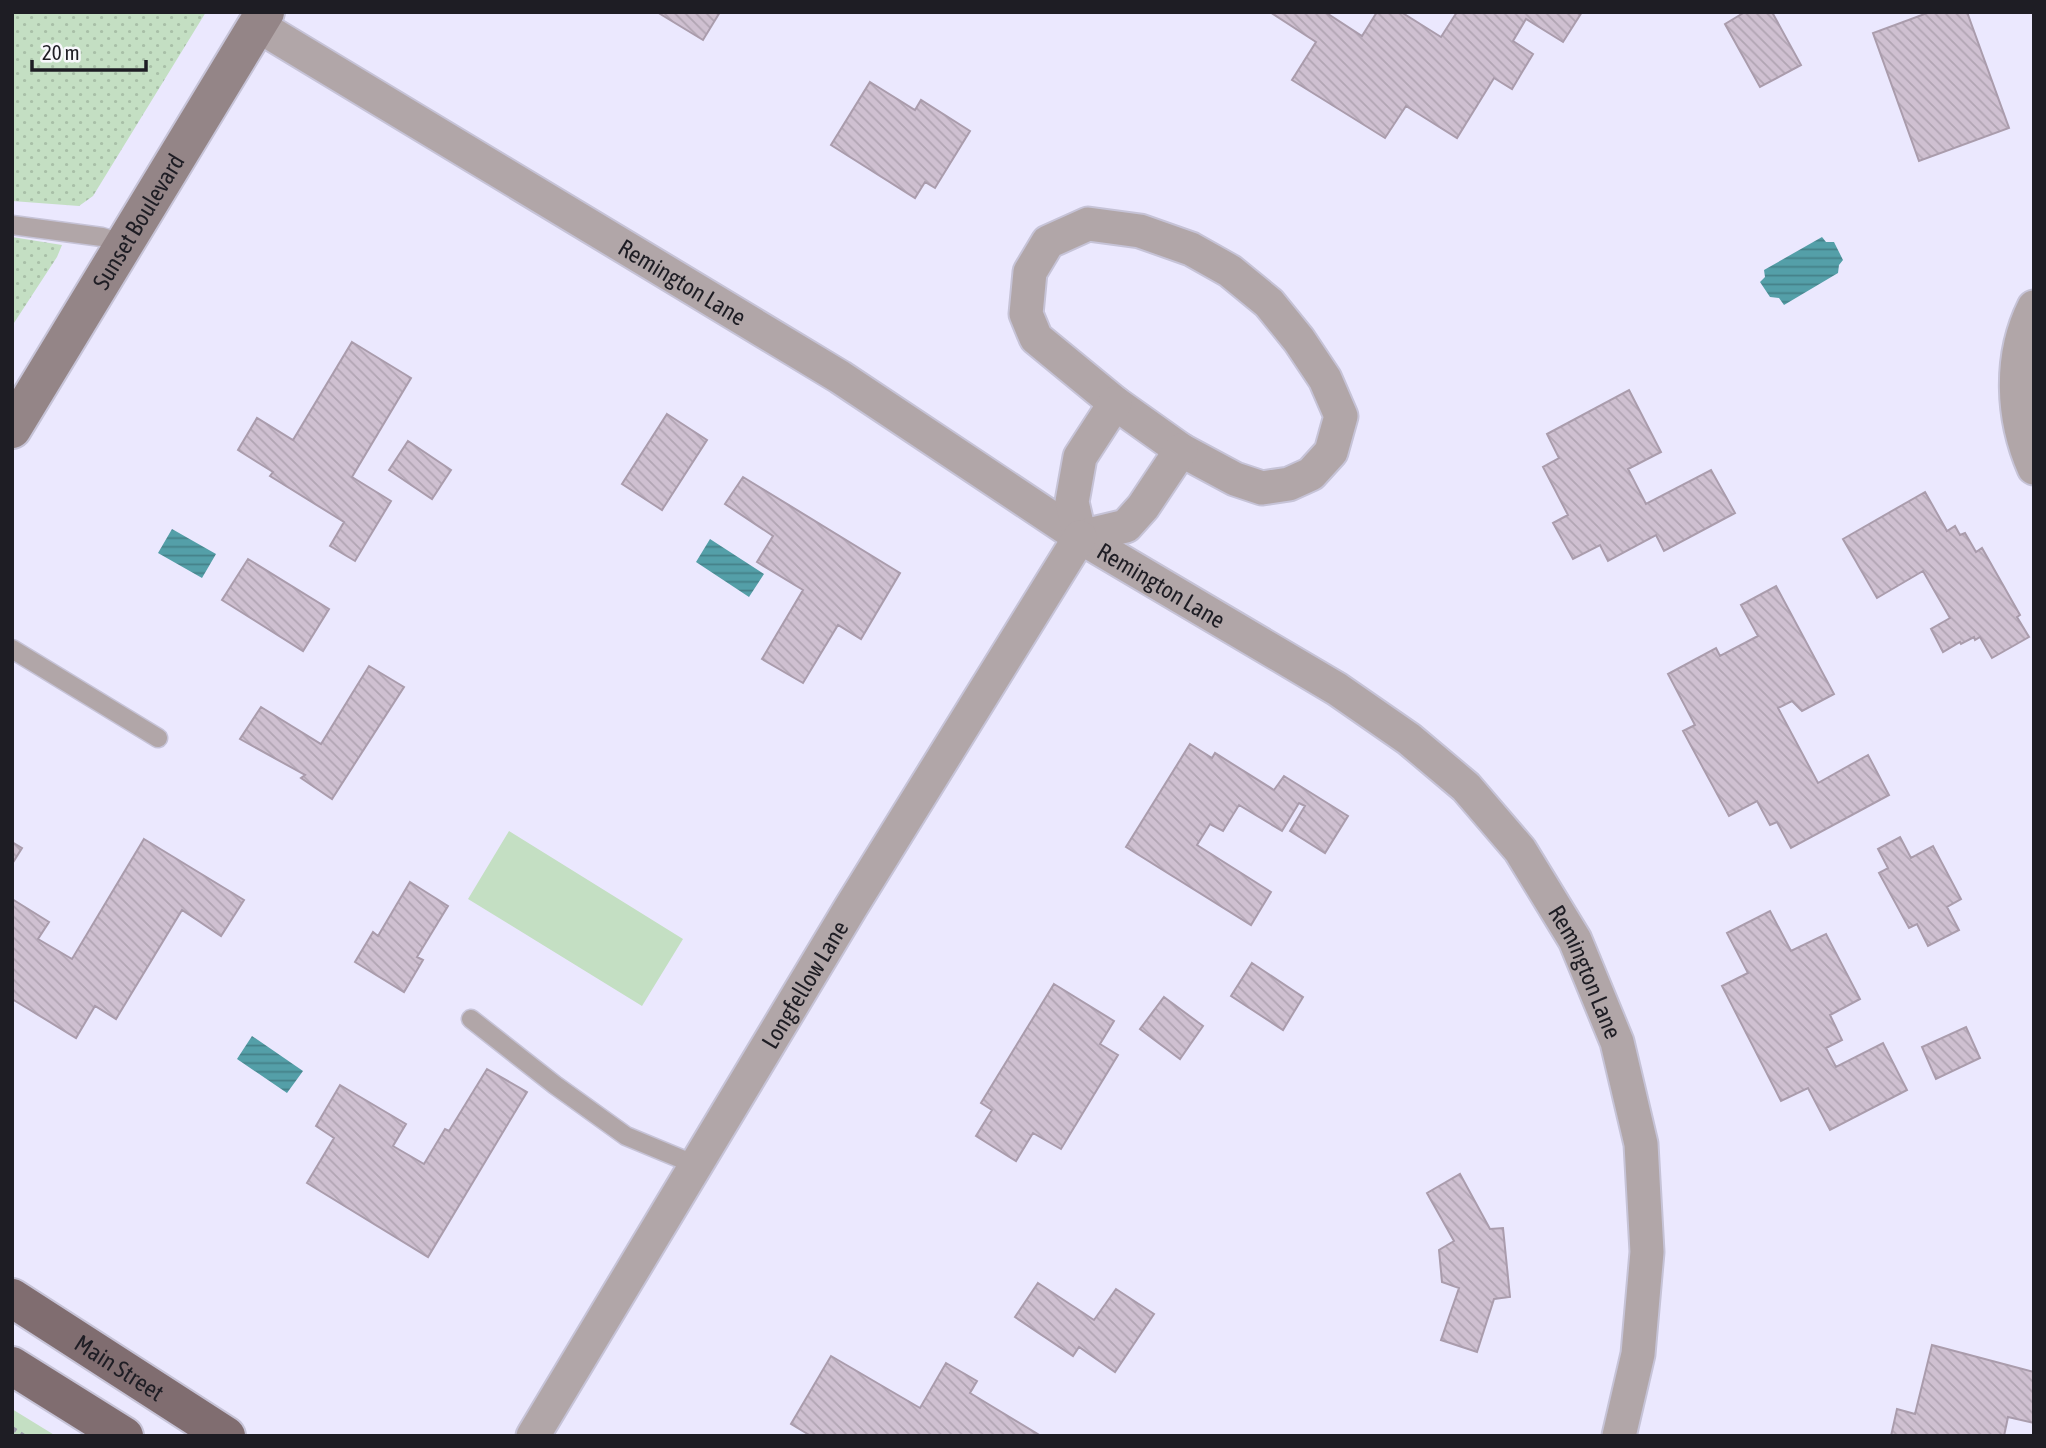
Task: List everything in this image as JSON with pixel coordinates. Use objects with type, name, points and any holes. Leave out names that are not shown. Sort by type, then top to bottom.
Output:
[{"type":"main road","name":"Sunset Boulevard","points":[[12,429],[261,19]]},
{"type":"main road","name":"Main Street","points":[[12,1298],[226,1436]]},
{"type":"main road","points":[[12,1366],[124,1436]]},
{"type":"street","name":"Remington Lane","points":[[261,19],[840,377],[1080,537],[1337,689],[1409,739],[1466,787],[1520,850],[1575,940],[1617,1042],[1641,1144],[1647,1252],[1638,1354],[1619,1436]]},
{"type":"street","points":[[1088,224],[1140,231],[1191,249],[1230,271],[1269,303],[1298,340],[1325,379],[1341,416],[1331,452],[1311,474],[1289,484],[1262,488],[1235,479],[1181,450],[1115,403],[1036,338],[1026,314],[1030,272],[1048,242],[1088,224]]},
{"type":"street","points":[[2034,307],[2017,359],[2016,391],[2026,452],[2034,468]]},
{"type":"street","points":[[1115,403],[1080,457],[1072,502],[1080,537],[1126,526],[1143,507],[1181,450]]},
{"type":"street","name":"Longfellow Lane","points":[[533,1436],[851,907],[1080,537]]},
{"type":"lane","points":[[12,225],[102,237],[126,244]]},
{"type":"lane","points":[[12,649],[158,738]]},
{"type":"lane","points":[[471,1019],[626,1136],[696,1165]]},
{"type":"path","points":[[12,1428],[24,1436]]},
{"type":"shaded area","points":[[14,12],[206,12],[93,196],[79,206],[12,201]]},
{"type":"shaded area","points":[[12,237],[62,245],[12,326]]},
{"type":"shaded area","points":[[1822,237],[1826,242],[1834,242],[1843,260],[1838,273],[1784,305],[1779,298],[1770,297],[1760,282],[1765,277],[1764,270]]},
{"type":"shaded area","points":[[172,529],[216,554],[202,578],[158,553]]},
{"type":"shaded area","points":[[710,539],[764,574],[749,597],[696,562]]},
{"type":"shaded area","points":[[509,831],[683,939],[642,1006],[468,899]]},
{"type":"shaded area","points":[[252,1036],[303,1071],[287,1093],[237,1059]]},
{"type":"shaded area","points":[[12,1409],[56,1436],[12,1436]]},
{"type":"building","points":[[657,12],[720,12],[703,40]]},
{"type":"building","points":[[1270,12],[1325,12],[1362,36],[1377,12],[1401,12],[1441,37],[1457,12],[1582,12],[1563,42],[1526,19],[1513,41],[1533,54],[1512,89],[1494,78],[1457,138],[1406,106],[1385,138],[1292,80],[1316,42]]},
{"type":"building","points":[[1745,12],[1772,12],[1801,65],[1760,87],[1725,24]]},
{"type":"building","points":[[1930,12],[1967,12],[2009,128],[1919,161],[1873,33]]},
{"type":"building","points":[[870,82],[915,110],[921,100],[970,131],[935,188],[925,182],[915,198],[831,145]]},
{"type":"building","points":[[352,342],[411,378],[352,477],[391,501],[355,561],[330,546],[344,522],[270,476],[273,472],[238,450],[257,418],[293,440]]},
{"type":"building","points":[[1629,390],[1661,452],[1628,469],[1646,504],[1711,470],[1735,513],[1664,551],[1656,535],[1608,561],[1600,545],[1573,559],[1553,523],[1568,515],[1543,467],[1559,458],[1547,434]]},
{"type":"building","points":[[667,414],[707,440],[662,510],[622,484]]},
{"type":"building","points":[[408,441],[451,470],[432,499],[389,470]]},
{"type":"building","points":[[743,477],[900,573],[861,639],[838,625],[803,683],[762,659],[803,590],[757,562],[773,536],[725,504]]},
{"type":"building","points":[[1925,492],[1947,531],[1955,526],[1960,535],[1965,533],[1976,552],[1982,548],[2020,615],[2017,617],[2029,637],[1992,658],[1980,637],[1961,644],[1960,642],[1943,652],[1931,629],[1950,618],[1923,571],[1877,598],[1843,539]]},
{"type":"building","points":[[248,559],[329,609],[303,651],[222,600]]},
{"type":"building","points":[[1776,586],[1834,694],[1802,711],[1792,701],[1778,708],[1818,783],[1868,755],[1889,795],[1791,848],[1777,822],[1770,825],[1757,801],[1729,816],[1683,731],[1695,725],[1668,674],[1716,648],[1720,656],[1758,636],[1741,605]]},
{"type":"building","points":[[369,666],[404,687],[332,799],[301,778],[305,775],[240,739],[261,707],[321,744]]},
{"type":"building","points":[[1190,744],[1212,758],[1215,753],[1274,790],[1284,776],[1348,816],[1325,853],[1290,831],[1305,806],[1299,803],[1282,831],[1239,805],[1223,831],[1210,824],[1197,845],[1271,892],[1251,925],[1126,847]]},
{"type":"building","points":[[1900,837],[1911,858],[1933,846],[1961,899],[1947,907],[1959,930],[1928,946],[1917,924],[1909,928],[1879,873],[1888,868],[1878,849]]},
{"type":"building","points":[[144,839],[244,900],[221,936],[182,910],[116,1019],[95,1006],[76,1038],[12,999],[12,899],[49,922],[38,939],[72,959]]},
{"type":"building","points":[[12,842],[22,848],[12,864]]},
{"type":"building","points":[[410,882],[448,906],[417,957],[423,960],[404,992],[355,962],[373,932],[378,936]]},
{"type":"building","points":[[1770,911],[1791,951],[1826,934],[1860,999],[1830,1015],[1842,1040],[1826,1048],[1836,1067],[1883,1043],[1907,1090],[1830,1130],[1808,1088],[1781,1101],[1722,986],[1748,973],[1727,933]]},
{"type":"building","points":[[1252,963],[1303,997],[1283,1030],[1231,996]]},
{"type":"building","points":[[1054,984],[1114,1021],[1100,1044],[1118,1055],[1061,1149],[1033,1133],[1016,1161],[976,1136],[992,1110],[981,1103]]},
{"type":"building","points":[[1164,997],[1203,1026],[1180,1059],[1140,1029]]},
{"type":"building","points":[[1966,1027],[1980,1058],[1936,1079],[1922,1047]]},
{"type":"building","points":[[487,1069],[527,1092],[428,1257],[307,1183],[334,1138],[316,1126],[340,1085],[406,1124],[393,1146],[424,1164],[445,1129],[449,1131]]},
{"type":"building","points":[[1460,1174],[1490,1229],[1503,1228],[1510,1297],[1494,1299],[1477,1352],[1441,1340],[1459,1288],[1442,1282],[1439,1250],[1454,1241],[1427,1193]]},
{"type":"building","points":[[1038,1283],[1094,1320],[1116,1289],[1154,1314],[1115,1372],[1079,1347],[1073,1356],[1015,1317]]},
{"type":"building","points":[[1932,1345],[2034,1372],[2034,1423],[2008,1417],[2004,1436],[1891,1436],[1897,1409],[1915,1414]]},
{"type":"building","points":[[831,1356],[920,1408],[946,1363],[977,1381],[970,1393],[1041,1436],[811,1436],[791,1424]]}]
